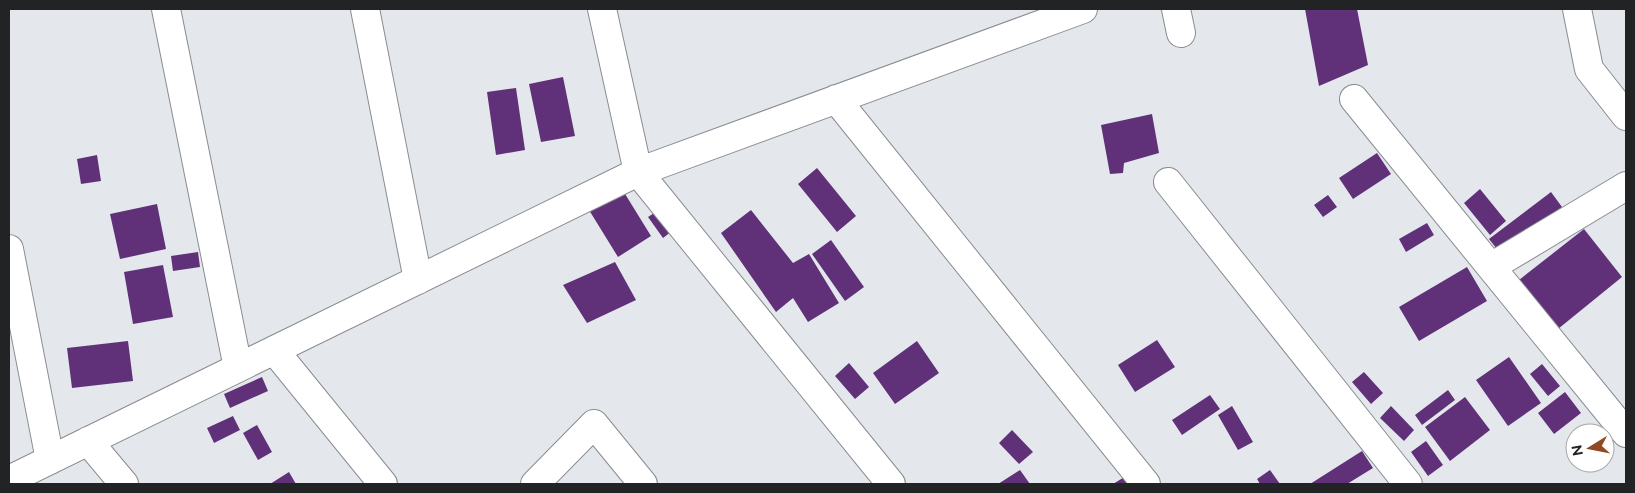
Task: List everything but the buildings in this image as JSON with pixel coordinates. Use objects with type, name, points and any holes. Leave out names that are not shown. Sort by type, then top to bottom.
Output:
[{"type":"street","points":[[166,9],[238,368]]},
{"type":"street","points":[[365,9],[418,280]]},
{"type":"street","points":[[602,9],[638,172],[891,484]]},
{"type":"street","points":[[9,480],[638,172],[1083,9]]},
{"type":"street","points":[[1577,9],[1589,69],[1626,116]]},
{"type":"street","points":[[1589,69],[1626,91]]},
{"type":"street","points":[[836,99],[1146,484]]},
{"type":"street","points":[[1354,99],[1626,433]]},
{"type":"street","points":[[1168,182],[1408,484]]},
{"type":"street","points":[[1491,267],[1626,186]]},
{"type":"street","points":[[9,249],[50,460]]},
{"type":"street","points":[[274,350],[383,484]]},
{"type":"street","points":[[535,484],[594,424],[643,484]]},
{"type":"street","points":[[88,442],[124,484]]}]
